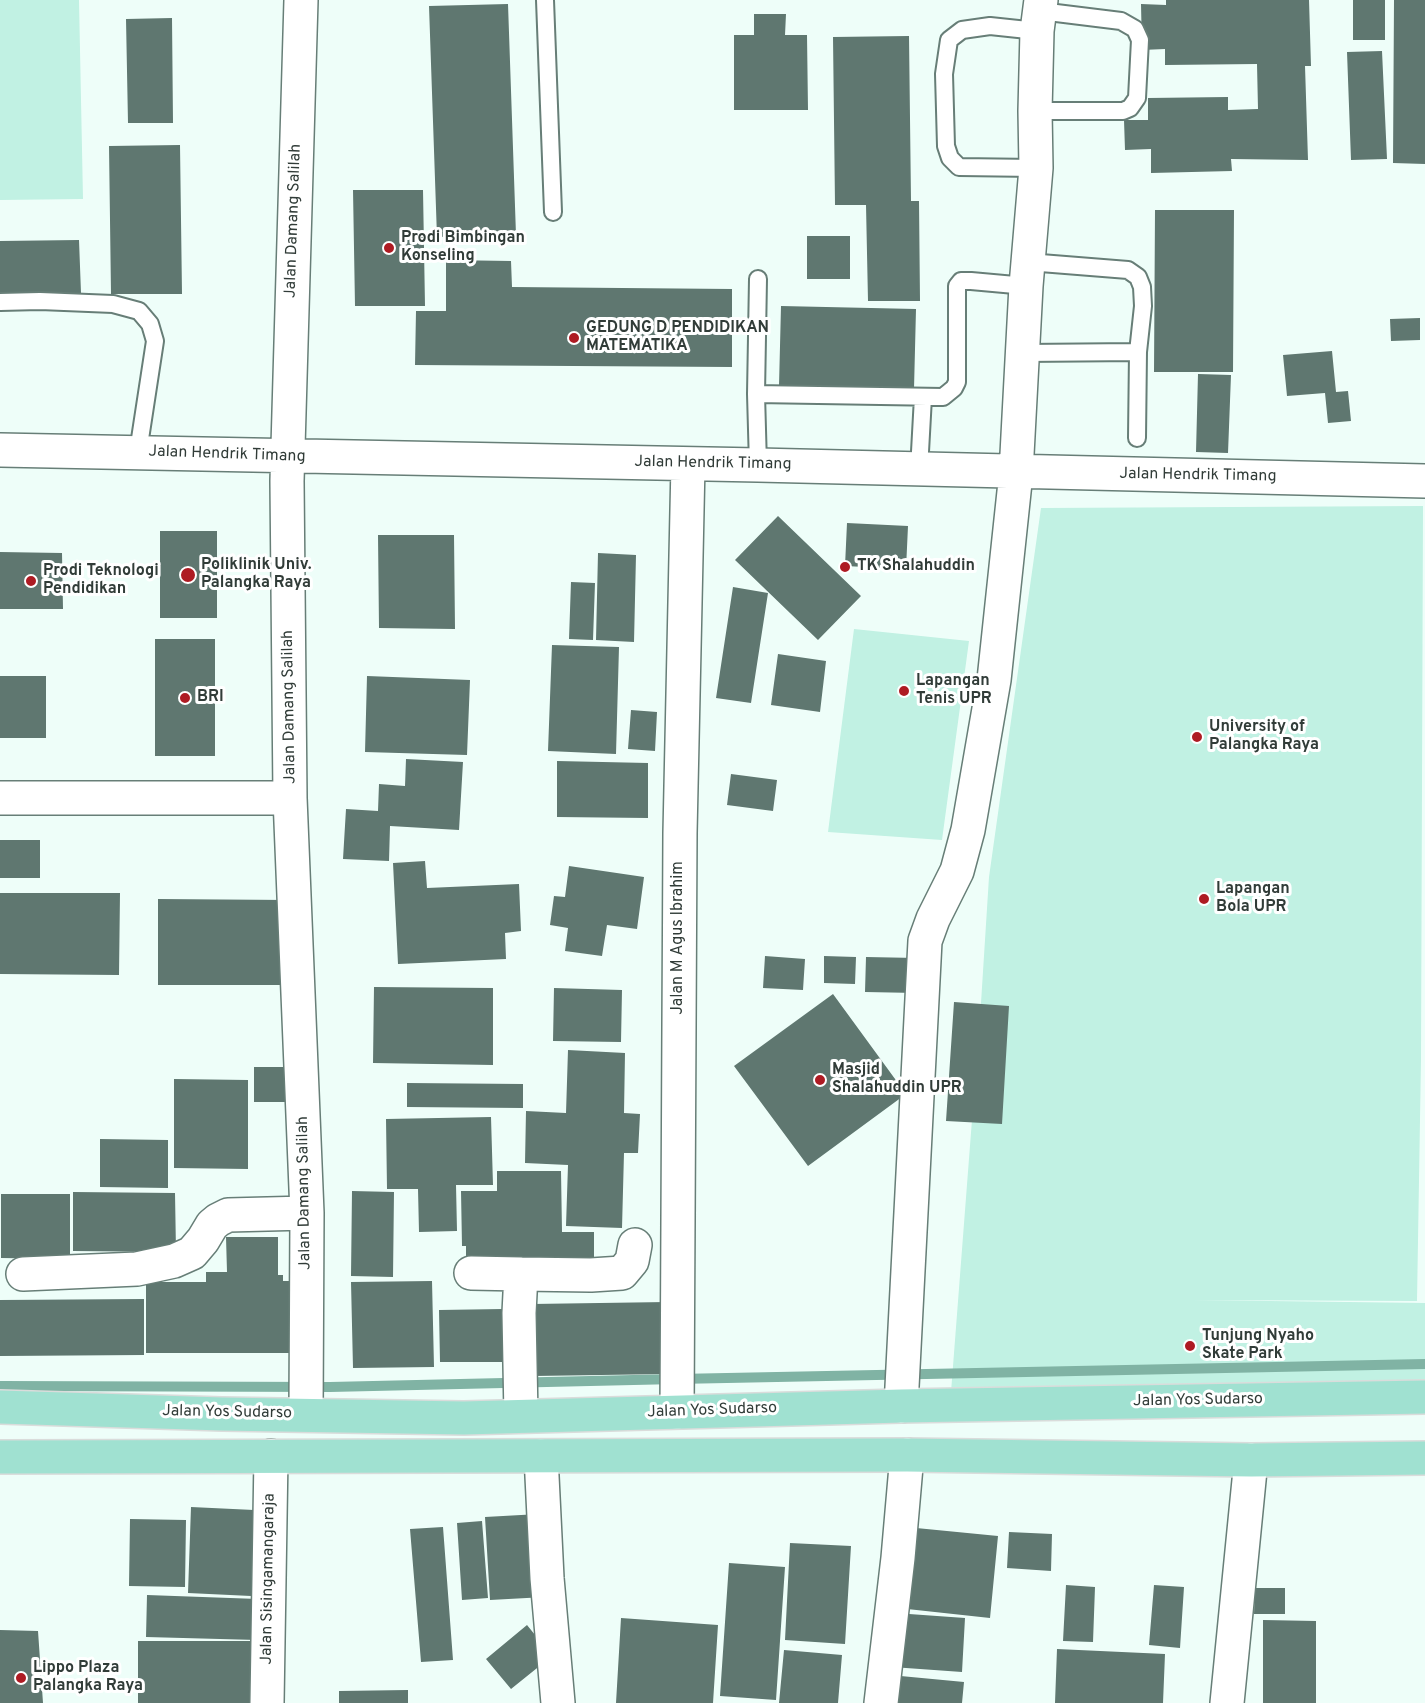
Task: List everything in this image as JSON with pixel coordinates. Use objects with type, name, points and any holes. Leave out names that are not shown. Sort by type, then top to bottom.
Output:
[{"type":"main road","name":"Jalan Yos Sudarso","points":[[0,1407],[222,1414],[307,1396],[464,1418],[901,1406],[1425,1397]]},
{"type":"main road","points":[[0,1457],[907,1455],[1251,1460],[1425,1458]]},
{"type":"street","name":"Jalan Damang Salilah","points":[[301,0],[287,457],[291,798],[307,1213],[307,1396]]},
{"type":"street","points":[[901,1406],[925,941],[933,919],[957,871],[968,830],[994,680],[1016,472],[1027,274],[1036,168],[1035,111],[1039,14]]},
{"type":"street","name":"Jalan Hendrik Timang","points":[[0,450],[1425,481]]},
{"type":"street","name":"Jalan M Agus Ibrahim","points":[[676,1412],[680,833],[688,464]]},
{"type":"street","points":[[0,798],[291,798]]},
{"type":"street","points":[[23,1274],[136,1269],[174,1261],[192,1252],[212,1225],[228,1215],[307,1213]]},
{"type":"street","points":[[471,1274],[622,1274],[632,1261],[635,1245]]},
{"type":"street","points":[[521,1274],[519,1313],[521,1416]]},
{"type":"street","points":[[881,1703],[907,1455]]},
{"type":"street","name":"Jalan Sisingamangaraja","points":[[267,1703],[272,1456]]},
{"type":"street","points":[[541,1456],[547,1578],[558,1703]]},
{"type":"street","points":[[1227,1703],[1251,1460]]},
{"type":"lane","points":[[545,0],[552,212]]},
{"type":"lane","points":[[1035,111],[1123,111],[1130,108],[1137,98],[1140,40],[1135,29],[1121,21],[1039,14],[962,30],[949,40],[944,75],[946,146],[950,158],[959,167],[1036,168]]},
{"type":"lane","points":[[756,394],[943,397],[954,388],[957,382],[957,286],[961,281],[1027,274],[1128,270],[1138,277],[1142,287],[1143,306],[1138,352],[1137,438]]},
{"type":"lane","points":[[758,279],[756,394],[758,465]]},
{"type":"lane","points":[[0,302],[113,304],[139,311],[150,324],[155,341],[138,452]]},
{"type":"lane","points":[[1023,353],[1138,352]]},
{"type":"lane","points":[[919,470],[924,397]]},
{"type":"green space","points":[[0,0],[79,0],[83,199],[0,200]]},
{"type":"green space","name":"Lapangan Bola UPR","points":[[1423,506],[1421,1059],[1417,1301],[1191,1300],[1425,1303],[1425,1389],[951,1392],[989,877],[1041,508]]},
{"type":"green space","name":"Lapangan Tenis UPR","points":[[854,629],[969,641],[942,840],[828,832]]},
{"type":"building","points":[[1166,0],[1309,0],[1311,66],[1305,66],[1308,160],[1231,159],[1232,171],[1151,173],[1151,149],[1125,150],[1124,120],[1148,120],[1148,98],[1228,97],[1228,110],[1258,109],[1257,64],[1165,65],[1165,49],[1142,50],[1141,4],[1166,5]]},
{"type":"building","points":[[1353,0],[1385,0],[1385,40],[1353,40]]},
{"type":"building","points":[[1394,0],[1425,0],[1425,164],[1393,163]]},
{"type":"building","points":[[508,4],[516,235],[437,237],[429,6]]},
{"type":"building","points":[[754,14],[786,14],[785,35],[807,35],[808,110],[734,110],[734,35],[754,35]]},
{"type":"building","points":[[172,18],[173,123],[128,123],[126,19]]},
{"type":"building","points":[[909,36],[911,201],[919,201],[920,301],[868,301],[866,205],[835,205],[833,37]]},
{"type":"building","points":[[1382,51],[1387,159],[1351,160],[1347,52]]},
{"type":"building","points":[[180,145],[182,294],[111,294],[109,146]]},
{"type":"building","name":"Prodi Bimbingan Konseling","points":[[353,190],[423,190],[425,306],[355,306]]},
{"type":"building","points":[[1155,210],[1234,210],[1233,372],[1154,372]]},
{"type":"building","points":[[807,236],[850,236],[850,279],[807,279]]},
{"type":"building","points":[[79,240],[81,293],[0,294],[0,241]]},
{"type":"building","name":"GEDUNG D PENDIDIKAN MATEMATIKA","points":[[446,260],[511,261],[512,287],[732,289],[732,367],[415,365],[416,311],[446,311]]},
{"type":"building","points":[[781,306],[916,309],[914,389],[779,386]]},
{"type":"building","points":[[1420,318],[1420,340],[1391,341],[1390,319]]},
{"type":"building","points":[[1332,351],[1336,392],[1348,391],[1351,421],[1328,423],[1325,393],[1287,396],[1283,355]]},
{"type":"building","points":[[1198,374],[1231,375],[1228,453],[1196,452]]},
{"type":"building","points":[[778,516],[861,596],[818,640],[735,560]]},
{"type":"building","points":[[847,523],[908,526],[906,569],[845,566]]},
{"type":"building","name":"Poliklinik Univ. Palangka Raya","points":[[160,531],[217,531],[217,618],[160,618]]},
{"type":"building","points":[[378,535],[454,535],[455,629],[379,628]]},
{"type":"building","name":"Prodi Teknologi Pendidikan","points":[[0,552],[62,553],[63,609],[0,609]]},
{"type":"building","points":[[598,553],[636,555],[634,642],[596,640]]},
{"type":"building","points":[[571,582],[595,583],[593,640],[569,639]]},
{"type":"building","points":[[733,587],[768,593],[751,703],[716,698]]},
{"type":"building","name":"BRI","points":[[155,639],[215,639],[215,756],[155,756]]},
{"type":"building","points":[[552,645],[619,647],[616,754],[548,751]]},
{"type":"building","points":[[778,654],[826,661],[820,712],[771,705]]},
{"type":"building","points":[[0,676],[46,676],[46,738],[0,738]]},
{"type":"building","points":[[367,676],[470,680],[467,755],[365,752]]},
{"type":"building","points":[[631,710],[657,712],[655,751],[628,749]]},
{"type":"building","points":[[406,759],[463,762],[459,830],[390,826],[389,861],[343,859],[346,809],[378,811],[379,784],[405,786]]},
{"type":"building","points":[[557,761],[648,763],[648,818],[557,817]]},
{"type":"building","points":[[731,774],[777,780],[773,811],[727,805]]},
{"type":"building","points":[[0,840],[40,840],[40,878],[0,878]]},
{"type":"building","points":[[425,861],[427,888],[519,884],[521,931],[505,933],[506,959],[398,964],[393,863]]},
{"type":"building","points":[[569,866],[644,877],[637,929],[607,925],[602,956],[565,951],[568,928],[550,925],[554,896],[565,897]]},
{"type":"building","points":[[0,893],[120,893],[119,975],[0,974]]},
{"type":"building","points":[[158,899],[288,900],[288,985],[158,985]]},
{"type":"building","points":[[765,956],[805,959],[803,990],[763,988]]},
{"type":"building","points":[[824,956],[856,957],[855,984],[824,983]]},
{"type":"building","points":[[866,957],[917,958],[917,993],[865,992]]},
{"type":"building","points":[[374,987],[493,988],[493,1065],[373,1063]]},
{"type":"building","points":[[554,988],[622,990],[621,1042],[553,1041]]},
{"type":"building","name":"Masjid Shalahuddin UPR","points":[[833,994],[906,1094],[808,1166],[734,1066]]},
{"type":"building","points":[[954,1002],[1009,1006],[1002,1124],[946,1121]]},
{"type":"building","points":[[568,1050],[625,1053],[624,1113],[640,1114],[638,1153],[624,1153],[622,1228],[566,1226],[568,1165],[525,1163],[526,1111],[566,1113]]},
{"type":"building","points":[[254,1067],[295,1067],[295,1102],[254,1102]]},
{"type":"building","points":[[174,1079],[248,1080],[248,1169],[174,1168]]},
{"type":"building","points":[[407,1083],[523,1084],[523,1108],[407,1107]]},
{"type":"building","points":[[491,1117],[493,1185],[456,1185],[457,1231],[419,1232],[418,1189],[387,1189],[386,1119]]},
{"type":"building","points":[[100,1139],[168,1140],[168,1188],[100,1187]]},
{"type":"building","points":[[497,1171],[561,1171],[562,1232],[594,1232],[594,1264],[466,1265],[466,1246],[462,1246],[461,1191],[497,1191]]},
{"type":"building","points":[[352,1191],[394,1192],[393,1277],[351,1276]]},
{"type":"building","points":[[73,1192],[175,1193],[176,1252],[73,1251]]},
{"type":"building","points":[[1,1194],[70,1194],[70,1259],[1,1258]]},
{"type":"building","points":[[226,1237],[278,1237],[278,1275],[283,1275],[283,1281],[296,1281],[297,1353],[146,1353],[146,1282],[206,1282],[206,1272],[227,1272]]},
{"type":"building","points":[[432,1281],[434,1367],[353,1368],[351,1282]]},
{"type":"building","points":[[144,1299],[144,1355],[0,1356],[0,1300]]},
{"type":"building","points":[[667,1302],[668,1374],[534,1376],[532,1304]]},
{"type":"building","points":[[503,1309],[504,1362],[440,1362],[439,1310]]},
{"type":"building","points":[[191,1507],[254,1510],[251,1596],[188,1593]]},
{"type":"building","points":[[539,1514],[545,1597],[490,1600],[485,1517]]},
{"type":"building","points":[[130,1519],[186,1520],[185,1587],[129,1586]]},
{"type":"building","points":[[482,1521],[488,1598],[462,1600],[457,1523]]},
{"type":"building","points":[[443,1527],[453,1660],[421,1662],[410,1529]]},
{"type":"building","points":[[906,1527],[998,1536],[990,1618],[898,1608]]},
{"type":"building","points":[[1009,1532],[1052,1534],[1051,1571],[1007,1568]]},
{"type":"building","points":[[790,1543],[851,1546],[845,1644],[785,1640]]},
{"type":"building","points":[[729,1563],[785,1567],[776,1700],[720,1696]]},
{"type":"building","points":[[1066,1585],[1095,1587],[1093,1642],[1063,1641]]},
{"type":"building","points":[[1154,1585],[1184,1587],[1180,1648],[1149,1645]]},
{"type":"building","points":[[1255,1588],[1285,1588],[1285,1614],[1254,1614]]},
{"type":"building","points":[[147,1595],[258,1599],[257,1640],[146,1637]]},
{"type":"building","points":[[895,1613],[965,1618],[962,1672],[892,1667]]},
{"type":"building","points":[[621,1618],[718,1625],[713,1703],[616,1703]]},
{"type":"building","points":[[1263,1620],[1316,1621],[1316,1703],[1263,1703]]},
{"type":"building","points":[[527,1625],[552,1656],[511,1689],[486,1659]]},
{"type":"building","name":"Lippo Plaza Palangka Raya","points":[[0,1630],[38,1631],[43,1703],[0,1703]]},
{"type":"building","points":[[138,1641],[261,1641],[261,1703],[138,1703]]},
{"type":"building","points":[[1057,1649],[1165,1654],[1163,1703],[1055,1703]]},
{"type":"building","points":[[784,1650],[842,1655],[838,1703],[779,1703]]},
{"type":"building","points":[[890,1675],[964,1682],[962,1703],[887,1703]]},
{"type":"building","points":[[408,1690],[408,1703],[339,1703],[339,1691]]},
{"type":"waterway","points":[[0,1386],[330,1387],[1425,1364]]},
{"type":"place","name":"Prodi Bimbingan Konseling","points":[[389,248]]},
{"type":"place","name":"GEDUNG D PENDIDIKAN MATEMATIKA","points":[[574,338]]},
{"type":"place","name":"TK Shalahuddin","points":[[845,567]]},
{"type":"place","name":"Poliklinik Univ. Palangka Raya","points":[[188,575]]},
{"type":"place","name":"Prodi Teknologi Pendidikan","points":[[31,581]]},
{"type":"place","name":"Lapangan Tenis UPR","points":[[904,691]]},
{"type":"place","name":"BRI","points":[[185,698]]},
{"type":"place","name":"University of Palangka Raya","points":[[1197,737]]},
{"type":"place","name":"Lapangan Bola UPR","points":[[1204,899]]},
{"type":"place","name":"Masjid Shalahuddin UPR","points":[[820,1080]]},
{"type":"place","name":"Tunjung Nyaho Skate Park","points":[[1190,1346]]},
{"type":"place","name":"Lippo Plaza Palangka Raya","points":[[21,1678]]}]
